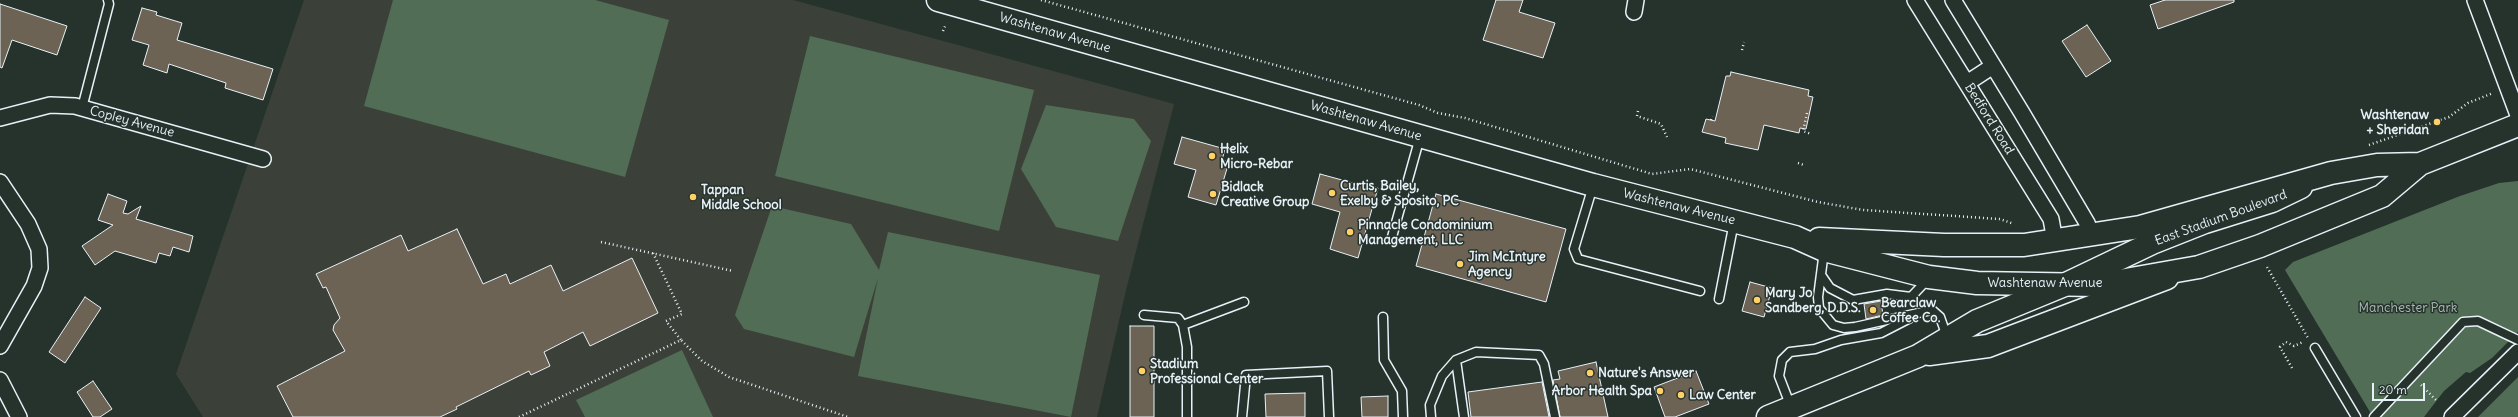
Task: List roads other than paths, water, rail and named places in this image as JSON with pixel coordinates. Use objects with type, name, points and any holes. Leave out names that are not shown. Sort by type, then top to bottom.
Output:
[{"type":"main road","name":"Washtenaw Avenue","points":[[938,0],[1593,185],[1796,237],[1944,245],[2024,245],[2092,236],[2140,227],[2331,173],[2377,165],[2420,164]]},
{"type":"main road","name":"Washtenaw Avenue","points":[[1796,237],[1824,250],[1929,277],[1977,283],[2062,286],[2131,280],[2199,267],[2260,246],[2382,196],[2420,164],[2518,125]]},
{"type":"main road","name":"East Stadium Boulevard","points":[[1782,413],[1918,356],[1978,321],[2062,286],[2152,243],[2206,222],[2272,201],[2331,173]]},
{"type":"main road","name":"East Stadium Boulevard","points":[[1918,356],[1988,346],[2199,267]]},
{"type":"street","name":"Bedford Road","points":[[1915,0],[2051,219],[2055,241]]},
{"type":"street","points":[[1953,0],[2087,223],[2092,236]]},
{"type":"street","points":[[2475,0],[2518,115]]},
{"type":"street","points":[[1967,83],[1993,66]]},
{"type":"street","name":"Copley Avenue","points":[[0,118],[50,105],[82,108],[263,159]]},
{"type":"street","points":[[0,182],[28,224],[39,249],[40,268],[34,286],[0,346]]},
{"type":"street","points":[[2452,417],[2518,352]]},
{"type":"street","points":[[0,380],[19,417]]},
{"type":"lane","points":[[82,108],[109,4],[108,0]]},
{"type":"lane","points":[[1392,238],[1420,136]]},
{"type":"lane","points":[[1593,185],[1574,249],[1578,259],[1700,291]]},
{"type":"lane","points":[[1719,299],[1734,222]]},
{"type":"lane","points":[[1824,250],[1818,297],[1819,308],[1834,325],[1844,328],[1863,326],[1932,310],[1936,313],[1948,338]]},
{"type":"lane","points":[[1821,275],[1830,288],[1853,300],[1887,294],[1911,297],[1929,277]]},
{"type":"lane","points":[[1183,325],[1244,302]]},
{"type":"lane","points":[[1782,413],[1779,376],[1780,364],[1784,356],[1795,350],[1815,349],[1841,340],[1881,333],[1923,311]]},
{"type":"lane","points":[[1144,315],[1178,318],[1183,325],[1187,347],[1186,417]]},
{"type":"lane","points":[[1383,317],[1384,360],[1402,392],[1403,417]]},
{"type":"lane","points":[[2374,417],[2463,322],[2478,321],[2518,340]]},
{"type":"lane","points":[[1841,340],[1863,326]]},
{"type":"lane","points":[[2315,348],[2356,417]]},
{"type":"lane","points":[[1431,417],[1430,405],[1434,391],[1442,376],[1456,360],[1476,352],[1539,355],[1544,364],[1555,417]]},
{"type":"lane","points":[[1456,360],[1464,417]]},
{"type":"lane","points":[[1242,417],[1246,375],[1327,372],[1330,417]]},
{"type":"place","name":"Washtenaw + Sheridan","points":[[2437,122]]},
{"type":"place","name":"Helix Micro-Rebar","points":[[1212,156]]},
{"type":"place","name":"Curtis, Bailey, Exelby & Sposito, PC","points":[[1332,193]]},
{"type":"place","name":"Bidlack Creative Group","points":[[1213,194]]},
{"type":"place","name":"Tappan Middle School","points":[[693,197]]},
{"type":"place","name":"Pinnacle Condominium Management, LLC","points":[[1350,232]]},
{"type":"place","name":"Jim McIntyre Agency","points":[[1460,264]]},
{"type":"place","name":"Mary Jo Sandberg, D.D.S.","points":[[1757,300]]},
{"type":"place","name":"Bearclaw Coffee Co.","points":[[1873,310]]},
{"type":"place","name":"Stadium Professional Center","points":[[1142,371]]},
{"type":"place","name":"Nature's Answer","points":[[1590,373]]},
{"type":"place","name":"Arbor Health Spa","points":[[1660,391]]},
{"type":"place","name":"Law Center","points":[[1681,395]]},
{"type":"park label","name":"Manchester Park","points":[[2408,308]]}]
